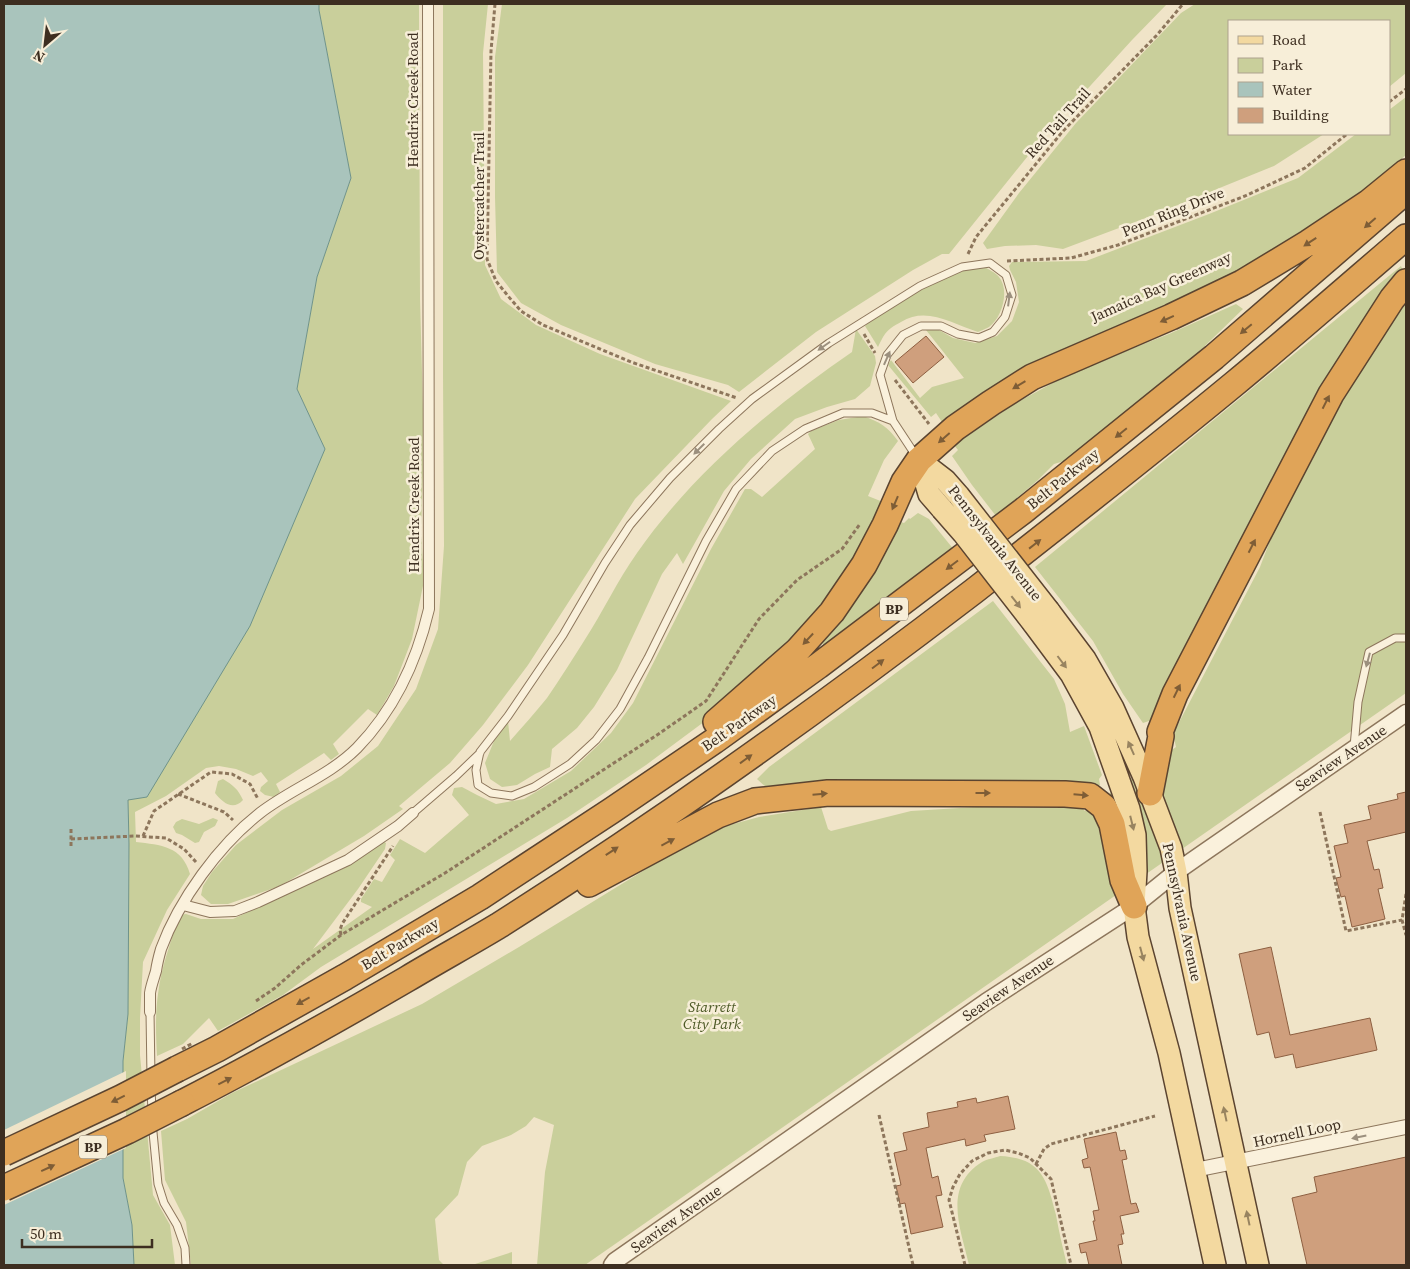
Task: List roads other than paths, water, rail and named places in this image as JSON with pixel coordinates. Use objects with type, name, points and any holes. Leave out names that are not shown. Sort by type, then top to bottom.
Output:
[{"type":"highway","points":[[345,977],[682,749],[740,702],[797,651],[832,612],[864,565],[885,525],[904,482],[918,460],[956,428],[984,407],[1032,378],[1171,317],[1242,283],[1308,244],[1361,208],[1406,172]]},
{"type":"highway","name":"Belt Parkway","points":[[4,1153],[177,1070],[345,977],[480,897],[714,741],[818,666],[1023,511],[1228,345],[1406,191]]},
{"type":"highway","name":"BP","points":[[4,1188],[127,1131],[229,1079],[362,1005],[496,927],[629,840],[841,691],[1050,532],[1244,376],[1406,237]]},
{"type":"highway","points":[[1150,793],[1161,736],[1160,732],[1175,694],[1331,394],[1392,299],[1406,282]]},
{"type":"highway","points":[[362,1005],[718,815],[755,801],[828,793],[1065,794],[1090,796],[1104,807],[1112,824],[1123,880],[1134,906]]},
{"type":"main road","name":"Pennsylvania Avenue","points":[[918,460],[945,480],[959,496],[1041,617],[1100,727],[1129,809],[1135,835],[1136,871],[1134,906],[1138,937],[1169,1054],[1177,1098],[1195,1170],[1215,1265]]},
{"type":"main road","name":"Pennsylvania Avenue","points":[[918,460],[929,494],[1041,617],[1085,659],[1113,708],[1150,793],[1171,848],[1180,908],[1258,1265]]},
{"type":"street","name":"Hendrix Creek Road","points":[[150,1012],[150,992],[161,950],[173,922],[213,860],[265,810],[332,769],[357,748],[396,696],[409,671],[423,636],[429,609],[428,4]]},
{"type":"street","name":"Seaview Avenue","points":[[612,1265],[615,1261],[986,1002],[1134,906],[1176,872],[1406,713]]},
{"type":"street","points":[[183,905],[210,912],[235,911],[258,902],[348,860],[398,826],[413,813]]},
{"type":"street","name":"Hornell Loop","points":[[1195,1170],[1406,1127]]},
{"type":"lane","points":[[413,813],[456,776],[480,752],[508,716],[563,636],[605,563],[630,525],[670,478],[719,429],[749,402],[829,343],[920,286],[962,267],[990,263],[1006,275],[1012,296],[1005,317],[993,332],[979,338],[958,334],[941,326],[921,326],[903,335],[887,354],[880,375],[893,421],[918,460]]},
{"type":"lane","points":[[480,752],[476,770],[478,785],[491,793],[512,796],[534,787],[570,764],[596,740],[620,708],[648,658],[706,541],[736,489],[772,451],[805,429],[843,413],[872,414],[893,421]]},
{"type":"lane","points":[[1354,749],[1358,702],[1369,652],[1395,638],[1406,638]]},
{"type":"lane","points":[[150,1012],[152,1129],[158,1184],[164,1203],[178,1225],[185,1248],[186,1265]]},
{"type":"water","points":[[4,4],[319,4],[351,178],[317,277],[297,389],[325,449],[250,626],[147,797],[128,800],[128,1014],[123,1061],[123,1178],[132,1225],[134,1265],[4,1265]]},
{"type":"park label","name":"Starrett City Park","points":[[712,1016]]}]
